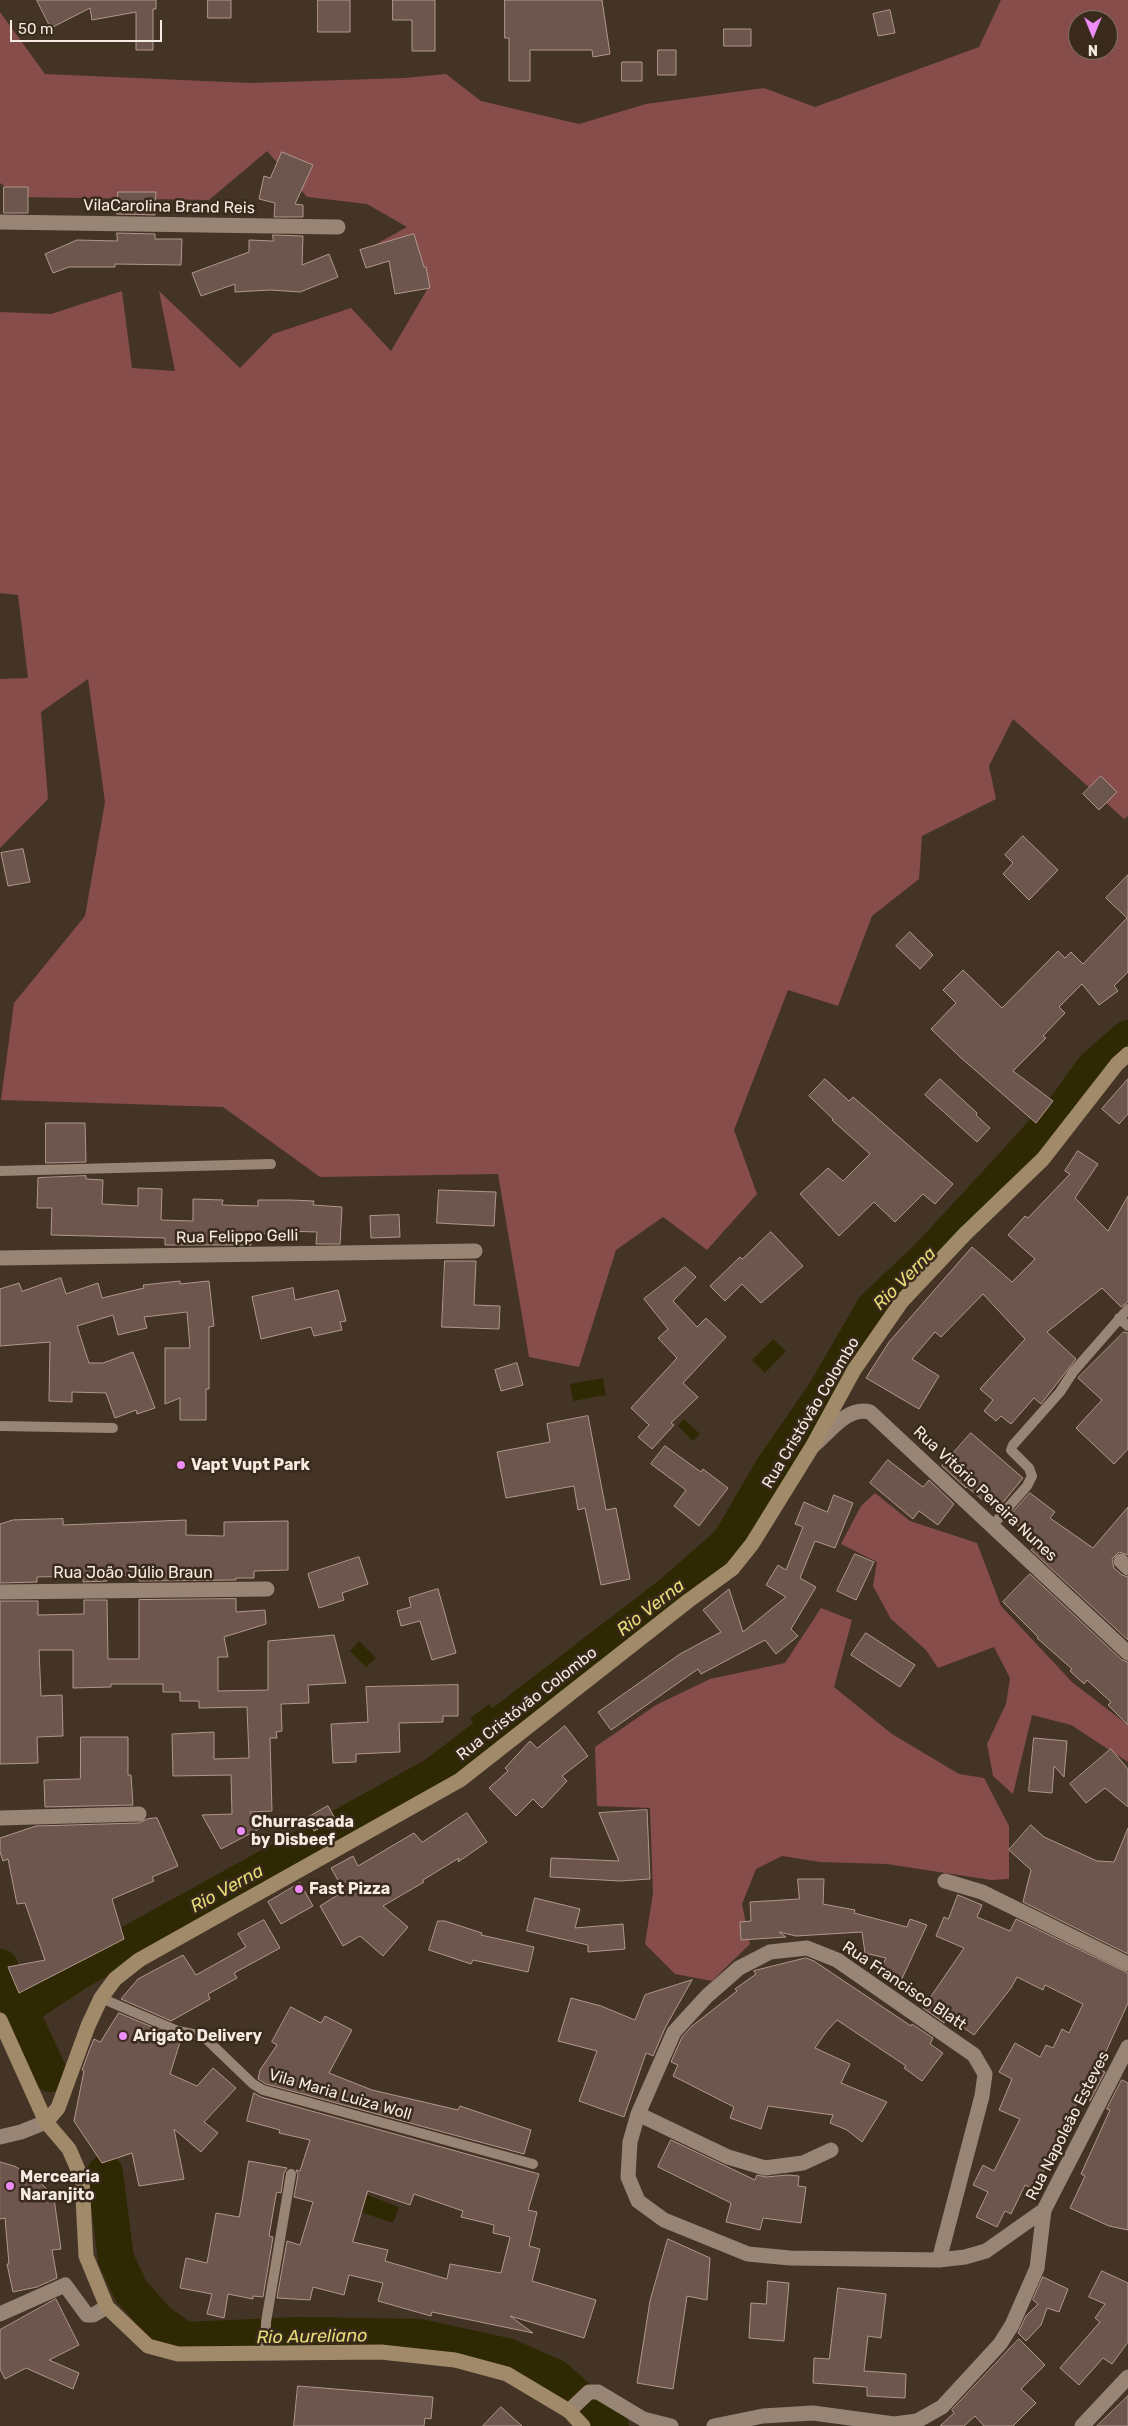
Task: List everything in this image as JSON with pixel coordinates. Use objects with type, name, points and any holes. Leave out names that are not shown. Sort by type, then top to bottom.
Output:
[{"type":"main road","name":"Rua Cristóvão Colombo","points":[[46,2122],[58,2108],[88,2026],[101,1998],[116,1980],[139,1960],[460,1780],[688,1601],[732,1569],[752,1544],[812,1447],[854,1370],[902,1301],[965,1234],[1043,1159],[1117,1064],[1128,1054]]},
{"type":"main road","points":[[0,2020],[46,2122],[69,2149],[82,2179],[86,2256],[107,2307],[148,2346],[178,2354],[381,2352],[455,2360],[507,2374],[569,2411],[582,2426]]},
{"type":"street","name":"VilaCarolina Brand Reis","points":[[0,222],[338,227]]},
{"type":"street","name":"Rua Felippo Gelli","points":[[0,1258],[475,1251]]},
{"type":"street","name":"Rua Vitório Pereira Nunes","points":[[812,1447],[850,1413],[860,1409],[870,1412],[1128,1653]]},
{"type":"street","name":"Rua João Júlio Braun","points":[[0,1592],[266,1590]]},
{"type":"street","points":[[0,1818],[139,1814]]},
{"type":"street","points":[[945,1881],[982,1892],[1128,1964]]},
{"type":"street","name":"Rua Francisco Blatt","points":[[939,2260],[982,2096],[985,2074],[974,2055],[837,1960],[807,1948],[770,1952],[739,1968],[707,1996],[674,2032],[638,2114],[630,2142],[628,2176],[638,2201],[664,2220],[748,2254],[790,2258],[939,2260],[965,2258],[986,2251],[1044,2210]]},
{"type":"street","name":"Rua Napoleão Esteves","points":[[714,2426],[763,2416],[813,2413],[894,2424],[917,2421],[942,2407],[1000,2344],[1012,2325],[1037,2268],[1044,2210],[1128,2047]]},
{"type":"street","points":[[638,2114],[728,2157],[765,2168],[803,2163],[831,2150]]},
{"type":"street","points":[[0,2138],[46,2122]]},
{"type":"street","points":[[0,2314],[65,2286],[87,2315],[93,2315],[107,2307]]},
{"type":"street","points":[[1082,2426],[1128,2377]]},
{"type":"street","points":[[569,2411],[589,2392],[598,2392],[643,2419],[671,2426]]},
{"type":"lane","points":[[0,1172],[271,1164]]},
{"type":"lane","points":[[992,1526],[1027,1486],[1032,1476],[1029,1468],[1011,1450],[1013,1445],[1060,1392],[1073,1372],[1128,1309]]},
{"type":"lane","points":[[1119,1318],[1128,1326]]},
{"type":"lane","points":[[0,1426],[113,1428]]},
{"type":"lane","name":"Vila Maria Luiza Woll","points":[[101,1998],[178,2031],[203,2036],[253,2084],[263,2090],[533,2164]]},
{"type":"lane","points":[[265,2352],[266,2322],[291,2174]]},
{"type":"shaded area","points":[[1001,0],[1128,0],[1128,816],[1124,819],[1013,719],[989,766],[996,799],[922,836],[919,879],[872,916],[838,1006],[788,990],[734,1130],[757,1194],[707,1250],[663,1217],[616,1250],[579,1367],[529,1357],[498,1174],[320,1177],[223,1107],[1,1100],[14,1003],[85,916],[105,802],[88,679],[41,712],[48,799],[0,848],[0,679],[28,678],[18,595],[0,593],[0,312],[51,314],[122,291],[132,368],[175,371],[159,291],[240,368],[273,334],[351,308],[391,351],[428,288],[371,247],[407,227],[367,204],[307,197],[267,151],[209,200],[18,197],[0,183],[0,12],[45,74],[250,83],[404,78],[446,74],[481,101],[579,124],[646,104],[764,88],[815,107],[979,47]]},
{"type":"shaded area","points":[[773,1339],[786,1351],[765,1373],[752,1360]]},
{"type":"shaded area","points":[[603,1378],[606,1395],[573,1401],[570,1384]]},
{"type":"shaded area","points":[[684,1419],[700,1434],[693,1441],[678,1426]]},
{"type":"shaded area","points":[[875,1493],[910,1521],[977,1543],[1001,1606],[1072,1682],[1128,1725],[1128,1762],[1071,1725],[1032,1715],[1013,1794],[993,1776],[987,1744],[1006,1704],[1010,1678],[994,1647],[938,1668],[926,1650],[891,1619],[873,1586],[877,1562],[841,1544],[861,1506]]},
{"type":"shaded area","points":[[821,1608],[852,1620],[834,1687],[892,1734],[959,1774],[984,1778],[1009,1826],[1009,1879],[991,1880],[887,1864],[820,1862],[782,1856],[756,1869],[742,1904],[750,1944],[712,1981],[675,1974],[645,1944],[653,1893],[650,1808],[597,1806],[595,1747],[656,1705],[710,1679],[785,1663]]},
{"type":"shaded area","points":[[359,1641],[376,1658],[366,1667],[350,1651]]},
{"type":"shaded area","points":[[489,1704],[497,1715],[478,1729],[470,1718]]},
{"type":"shaded area","points":[[367,2195],[399,2207],[393,2223],[361,2212]]},
{"type":"building","points":[[37,0],[156,0],[156,9],[153,9],[153,50],[136,50],[136,12],[92,20],[90,8],[51,28]]},
{"type":"building","points":[[208,0],[231,0],[231,18],[208,18]]},
{"type":"building","points":[[318,0],[350,0],[350,32],[318,32]]},
{"type":"building","points":[[393,0],[435,0],[435,51],[412,51],[412,20],[393,20]]},
{"type":"building","points":[[505,0],[602,0],[610,54],[593,57],[592,50],[530,50],[530,81],[509,81],[509,38],[505,38]]},
{"type":"building","points":[[890,10],[895,33],[878,36],[873,14]]},
{"type":"building","points":[[724,29],[751,29],[751,46],[724,46]]},
{"type":"building","points":[[658,50],[676,50],[676,75],[658,75]]},
{"type":"building","points":[[622,62],[642,62],[642,81],[622,81]]},
{"type":"building","points":[[282,152],[313,165],[295,204],[303,205],[303,217],[274,217],[275,203],[259,199],[264,176],[270,178]]},
{"type":"building","points":[[4,187],[28,187],[28,213],[4,213]]},
{"type":"building","points":[[118,192],[156,192],[155,215],[117,214]]},
{"type":"building","points":[[117,233],[155,234],[155,239],[182,239],[181,265],[115,264],[115,267],[69,267],[53,273],[45,254],[77,240],[117,241]]},
{"type":"building","points":[[414,234],[424,267],[426,267],[430,288],[395,294],[389,261],[366,268],[360,250]]},
{"type":"building","points":[[273,235],[303,236],[302,265],[329,254],[338,277],[300,292],[270,290],[235,292],[235,284],[201,296],[192,273],[249,252],[249,240],[273,241]]},
{"type":"building","points":[[1101,776],[1117,792],[1099,810],[1083,794]]},
{"type":"building","points":[[1023,836],[1058,870],[1029,900],[1003,874],[1013,863],[1005,855]]},
{"type":"building","points":[[23,849],[30,882],[8,886],[1,853]]},
{"type":"building","points":[[1128,875],[1128,972],[1114,986],[1118,991],[1099,1005],[1082,984],[1059,1007],[1065,1013],[1043,1036],[1046,1038],[1013,1071],[1053,1101],[1036,1123],[960,1057],[931,1029],[956,1003],[943,990],[963,970],[1002,1008],[1058,951],[1065,958],[1071,952],[1083,964],[1127,918],[1106,898]]},
{"type":"building","points":[[910,932],[933,955],[920,969],[896,946]]},
{"type":"building","points":[[825,1079],[849,1101],[853,1097],[953,1184],[935,1204],[923,1194],[895,1222],[874,1202],[839,1236],[800,1194],[828,1168],[843,1181],[870,1154],[832,1120],[809,1096]]},
{"type":"building","points":[[940,1079],[977,1113],[976,1115],[990,1128],[977,1142],[925,1095]]},
{"type":"building","points":[[1128,1079],[1128,1114],[1119,1124],[1102,1109]]},
{"type":"building","points":[[46,1123],[85,1123],[86,1162],[46,1163]]},
{"type":"building","points":[[1078,1151],[1098,1164],[1075,1198],[1108,1231],[1128,1196],[1128,1302],[1121,1307],[1102,1288],[1047,1332],[1076,1359],[1041,1404],[1034,1398],[1011,1424],[1001,1416],[996,1421],[984,1411],[993,1400],[980,1389],[1025,1339],[983,1294],[941,1337],[935,1332],[912,1359],[939,1376],[919,1409],[866,1378],[889,1342],[972,1247],[1012,1282],[1035,1259],[1008,1235],[1025,1216],[1028,1218],[1070,1174],[1065,1171]]},
{"type":"building","points":[[86,1176],[86,1179],[103,1180],[102,1204],[138,1206],[138,1188],[162,1189],[161,1220],[193,1221],[193,1199],[223,1200],[222,1205],[258,1206],[258,1200],[314,1201],[313,1205],[342,1207],[340,1244],[316,1244],[317,1232],[284,1231],[283,1235],[251,1233],[251,1245],[165,1245],[165,1238],[51,1235],[52,1208],[37,1208],[38,1178]]},
{"type":"building","points":[[439,1190],[496,1192],[494,1226],[437,1223]]},
{"type":"building","points":[[399,1215],[400,1237],[371,1238],[370,1216]]},
{"type":"building","points":[[771,1232],[803,1266],[761,1303],[742,1284],[725,1301],[710,1286],[740,1257],[742,1259]]},
{"type":"building","points":[[445,1261],[476,1261],[474,1305],[500,1306],[499,1329],[442,1327]]},
{"type":"building","points":[[685,1267],[696,1277],[673,1301],[697,1327],[706,1318],[726,1337],[683,1383],[698,1397],[671,1423],[674,1425],[652,1449],[638,1437],[649,1425],[631,1408],[677,1358],[658,1338],[668,1329],[644,1299]]},
{"type":"building","points":[[61,1278],[66,1294],[98,1283],[102,1298],[144,1288],[143,1285],[180,1281],[180,1284],[209,1281],[214,1326],[209,1327],[209,1389],[206,1389],[206,1420],[180,1420],[180,1398],[165,1404],[165,1348],[190,1348],[187,1312],[144,1317],[147,1328],[118,1335],[113,1315],[77,1326],[89,1363],[103,1363],[133,1352],[155,1408],[137,1414],[136,1410],[115,1418],[106,1393],[72,1392],[72,1402],[49,1401],[50,1342],[0,1346],[0,1289],[19,1283],[22,1291]]},
{"type":"building","points":[[293,1288],[295,1300],[338,1290],[346,1321],[340,1322],[342,1330],[314,1336],[311,1327],[261,1339],[252,1297]]},
{"type":"building","points":[[1124,1332],[1128,1333],[1128,1449],[1114,1464],[1076,1428],[1102,1400],[1078,1378]]},
{"type":"building","points":[[517,1363],[523,1385],[501,1391],[495,1370]]},
{"type":"building","points":[[588,1416],[606,1510],[616,1508],[630,1579],[601,1585],[585,1508],[578,1510],[574,1486],[506,1498],[497,1452],[550,1442],[547,1424]]},
{"type":"building","points":[[971,1433],[1023,1478],[996,1511],[966,1488],[942,1466]]},
{"type":"building","points":[[665,1446],[701,1472],[703,1469],[728,1488],[699,1526],[674,1506],[686,1490],[651,1464]]},
{"type":"building","points":[[888,1460],[923,1487],[929,1480],[954,1504],[938,1525],[919,1511],[913,1519],[870,1483]]},
{"type":"building","points":[[1030,1493],[1055,1512],[1050,1518],[1093,1548],[1128,1507],[1128,1555],[1119,1552],[1112,1559],[1114,1568],[1122,1575],[1128,1577],[1128,1640],[1031,1550],[1038,1542],[1008,1518]]},
{"type":"building","points":[[834,1495],[853,1503],[835,1548],[815,1541],[800,1578],[816,1587],[791,1629],[798,1636],[776,1654],[765,1640],[701,1674],[698,1669],[611,1730],[598,1712],[680,1654],[721,1632],[703,1610],[729,1589],[743,1632],[786,1597],[766,1585],[778,1565],[786,1570],[803,1527],[795,1524],[804,1502],[827,1512]]},
{"type":"building","points":[[63,1519],[63,1525],[186,1520],[186,1535],[224,1536],[224,1522],[288,1521],[288,1570],[254,1571],[254,1578],[236,1578],[236,1580],[139,1581],[139,1575],[107,1576],[107,1581],[83,1582],[83,1576],[37,1577],[37,1582],[0,1583],[0,1524],[13,1520]]},
{"type":"building","points":[[855,1554],[874,1562],[856,1600],[837,1591]]},
{"type":"building","points":[[359,1557],[368,1584],[342,1593],[344,1600],[319,1608],[308,1574]]},
{"type":"building","points":[[1030,1574],[1122,1660],[1128,1662],[1128,1725],[1108,1705],[1111,1702],[1087,1680],[1084,1684],[1070,1671],[1072,1669],[1037,1638],[1003,1602]]},
{"type":"building","points":[[438,1589],[456,1653],[432,1660],[420,1621],[401,1626],[397,1611],[411,1607],[409,1598]]},
{"type":"building","points":[[236,1599],[236,1612],[265,1610],[266,1624],[224,1637],[228,1657],[218,1657],[218,1691],[268,1690],[268,1641],[334,1635],[346,1683],[308,1685],[309,1703],[281,1704],[282,1731],[276,1732],[277,1738],[270,1738],[272,1811],[250,1812],[259,1829],[221,1849],[202,1815],[232,1814],[231,1775],[173,1776],[172,1734],[214,1732],[214,1759],[249,1758],[247,1707],[199,1708],[199,1701],[180,1701],[180,1692],[163,1692],[163,1684],[111,1684],[111,1687],[73,1688],[73,1650],[39,1650],[41,1696],[62,1695],[63,1736],[37,1737],[38,1763],[0,1764],[0,1601],[38,1601],[38,1615],[84,1614],[84,1600],[107,1600],[108,1659],[139,1659],[139,1600]]},
{"type":"building","points":[[866,1633],[915,1665],[900,1687],[851,1655]]},
{"type":"building","points":[[458,1685],[458,1716],[443,1716],[443,1722],[399,1723],[400,1752],[356,1754],[356,1762],[333,1763],[331,1724],[368,1722],[366,1687]]},
{"type":"building","points":[[565,1726],[588,1756],[562,1776],[567,1781],[542,1808],[533,1799],[516,1816],[489,1788],[508,1771],[505,1768],[530,1741],[537,1748]]},
{"type":"building","points":[[81,1737],[128,1737],[128,1775],[131,1775],[133,1805],[45,1807],[44,1780],[80,1779]]},
{"type":"building","points":[[1034,1738],[1067,1741],[1064,1777],[1054,1766],[1052,1793],[1029,1791]]},
{"type":"building","points":[[1111,1749],[1128,1769],[1128,1807],[1105,1788],[1086,1803],[1070,1784]]},
{"type":"building","points":[[328,1806],[336,1820],[314,1831],[307,1818]]},
{"type":"building","points":[[647,1810],[650,1879],[620,1881],[550,1877],[551,1858],[619,1861],[599,1813]]},
{"type":"building","points":[[467,1813],[487,1842],[458,1862],[459,1858],[423,1880],[424,1882],[383,1906],[408,1927],[383,1956],[360,1936],[343,1946],[320,1906],[344,1891],[331,1868],[353,1856],[358,1866],[414,1833],[422,1842]]},
{"type":"building","points":[[157,1818],[178,1866],[152,1877],[154,1881],[112,1899],[124,1939],[19,1993],[8,1967],[45,1960],[25,1903],[17,1904],[8,1859],[3,1861],[0,1852],[0,1838],[36,1826],[139,1823],[147,1819]]},
{"type":"building","points":[[1031,1825],[1044,1837],[1097,1861],[1114,1862],[1128,1828],[1128,1954],[1023,1902],[1031,1870],[1009,1850]]},
{"type":"building","points":[[798,1879],[824,1879],[823,1904],[855,1910],[854,1913],[907,1927],[910,1919],[927,1925],[899,1985],[878,1975],[886,1958],[865,1953],[862,1932],[796,1936],[779,1932],[786,1937],[741,1940],[740,1922],[751,1921],[750,1902],[799,1899]]},
{"type":"building","points":[[300,1883],[313,1906],[281,1924],[268,1902]]},
{"type":"building","points":[[958,1895],[982,1905],[977,1917],[1010,1931],[1016,1919],[1128,1973],[1128,2003],[1098,2069],[1105,2072],[1090,2101],[1080,2096],[1059,2143],[1034,2189],[1025,2185],[1011,2214],[1005,2211],[997,2227],[976,2217],[988,2192],[973,2185],[983,2165],[994,2171],[1020,2119],[999,2110],[1012,2079],[999,2072],[1015,2043],[1040,2057],[1046,2045],[1053,2048],[1062,2029],[1069,2033],[1083,2004],[1045,1985],[1043,1990],[1017,1977],[1011,1988],[974,2035],[948,2017],[944,2023],[923,2008],[964,1948],[936,1936],[944,1917],[948,1919]]},
{"type":"building","points":[[535,1898],[580,1909],[575,1928],[623,1924],[625,1949],[588,1952],[588,1945],[527,1931]]},
{"type":"building","points":[[264,1920],[280,1948],[234,1973],[237,1978],[208,1994],[210,1999],[171,2021],[121,1999],[138,1979],[183,1955],[196,1975],[246,1947],[238,1934]]},
{"type":"building","points":[[438,1921],[445,1921],[482,1933],[481,1935],[534,1947],[528,1972],[473,1960],[471,1964],[429,1950]]},
{"type":"building","points":[[806,1958],[814,1961],[911,2026],[912,2024],[933,2038],[930,2044],[943,2053],[922,2081],[904,2068],[906,2066],[837,2020],[826,2032],[815,2048],[850,2064],[841,2083],[887,2102],[862,2142],[847,2130],[830,2123],[833,2115],[768,2106],[761,2129],[730,2118],[734,2107],[673,2076],[678,2065],[671,2062],[682,2037],[692,2026],[737,1991],[735,1989],[756,1974],[754,1971]]},
{"type":"building","points":[[692,1980],[665,2028],[653,2056],[646,2053],[624,2117],[579,2101],[597,2051],[558,2041],[571,1998],[601,2006],[635,2020],[645,1995]]},
{"type":"building","points":[[291,2007],[321,2023],[325,2016],[352,2030],[329,2073],[372,2090],[458,2110],[460,2106],[531,2130],[524,2154],[266,2084],[258,2079],[260,2070],[277,2045],[272,2042]]},
{"type":"building","points":[[119,2013],[181,2039],[170,2074],[197,2086],[213,2068],[236,2088],[204,2122],[218,2133],[201,2152],[174,2129],[184,2179],[139,2186],[132,2153],[102,2163],[74,2121],[84,2071],[82,2070],[91,2046],[94,2039],[100,2042]]},
{"type":"building","points":[[1122,2080],[1128,2083],[1128,2230],[1109,2226],[1070,2208],[1085,2176],[1081,2174],[1110,2110],[1107,2109]]},
{"type":"building","points":[[254,2093],[261,2097],[539,2174],[528,2210],[537,2212],[529,2246],[540,2249],[532,2281],[596,2300],[584,2338],[510,2316],[533,2333],[432,2312],[431,2316],[378,2301],[383,2283],[349,2275],[344,2295],[313,2287],[310,2300],[277,2298],[287,2241],[300,2245],[313,2202],[294,2197],[298,2175],[296,2170],[300,2171],[310,2140],[279,2133],[280,2130],[247,2121]],"holes":[[[368,2191],[410,2205],[414,2194],[463,2211],[461,2217],[494,2225],[493,2233],[510,2237],[501,2273],[450,2264],[447,2279],[385,2261],[388,2250],[353,2242]]]},
{"type":"building","points":[[671,2140],[755,2180],[757,2175],[766,2177],[799,2176],[798,2186],[806,2187],[801,2223],[763,2218],[760,2230],[726,2222],[731,2203],[658,2167]]},
{"type":"building","points":[[249,2161],[287,2168],[284,2173],[281,2193],[277,2192],[276,2195],[269,2236],[273,2237],[263,2297],[253,2296],[253,2299],[228,2294],[224,2318],[207,2314],[212,2294],[180,2288],[186,2258],[207,2263],[216,2213],[239,2217]]},
{"type":"building","points":[[0,2162],[14,2166],[37,2178],[54,2198],[61,2249],[52,2250],[57,2278],[37,2287],[13,2292],[7,2264],[9,2264],[5,2218],[0,2219]]},
{"type":"building","points":[[668,2239],[710,2258],[707,2300],[687,2296],[673,2389],[637,2383],[650,2301]]},
{"type":"building","points":[[1102,2271],[1128,2283],[1128,2342],[1112,2364],[1103,2358],[1079,2385],[1060,2368],[1100,2322],[1095,2318],[1105,2304],[1089,2297]]},
{"type":"building","points":[[1043,2277],[1068,2289],[1059,2312],[1047,2308],[1041,2325],[1026,2341],[1018,2333],[1026,2316],[1038,2304],[1033,2300]]},
{"type":"building","points":[[768,2281],[789,2283],[784,2341],[749,2338],[751,2303],[766,2304]]},
{"type":"building","points":[[838,2288],[886,2294],[881,2338],[868,2336],[864,2371],[906,2374],[905,2398],[867,2396],[867,2387],[813,2383],[814,2358],[829,2359]]},
{"type":"building","points":[[56,2299],[79,2345],[49,2360],[79,2373],[73,2389],[26,2368],[5,2379],[0,2369],[0,2330]]},
{"type":"building","points":[[1019,2339],[1045,2365],[1021,2389],[1036,2403],[1013,2426],[984,2426],[975,2416],[964,2426],[940,2426],[954,2413],[952,2410]]},
{"type":"building","points":[[298,2386],[433,2397],[431,2419],[425,2418],[424,2426],[294,2426]]},
{"type":"building","points":[[1128,2396],[1128,2426],[1097,2426]]},
{"type":"building","points":[[501,2407],[522,2426],[483,2426]]},
{"type":"waterway","name":"Rio Verna","points":[[20,2010],[81,1970],[435,1775],[672,1593],[730,1542],[771,1471],[824,1394],[874,1308],[929,1256],[1065,1108],[1093,1069],[1128,1038]]},
{"type":"waterway","name":"Rio Aureliano","points":[[0,1967],[50,2074]]},
{"type":"waterway","name":"Rio Aureliano","points":[[105,2173],[116,2259],[131,2291],[159,2322],[185,2340],[299,2335],[420,2337],[507,2356],[555,2377],[611,2426]]},
{"type":"place","name":"Vapt Vupt Park","points":[[181,1465]]},
{"type":"place","name":"Churrascada by Disbeef","points":[[241,1831]]},
{"type":"place","name":"Fast Pizza","points":[[299,1889]]},
{"type":"place","name":"Arigato Delivery","points":[[123,2036]]},
{"type":"place","name":"Mercearia Naranjito","points":[[10,2186]]}]
